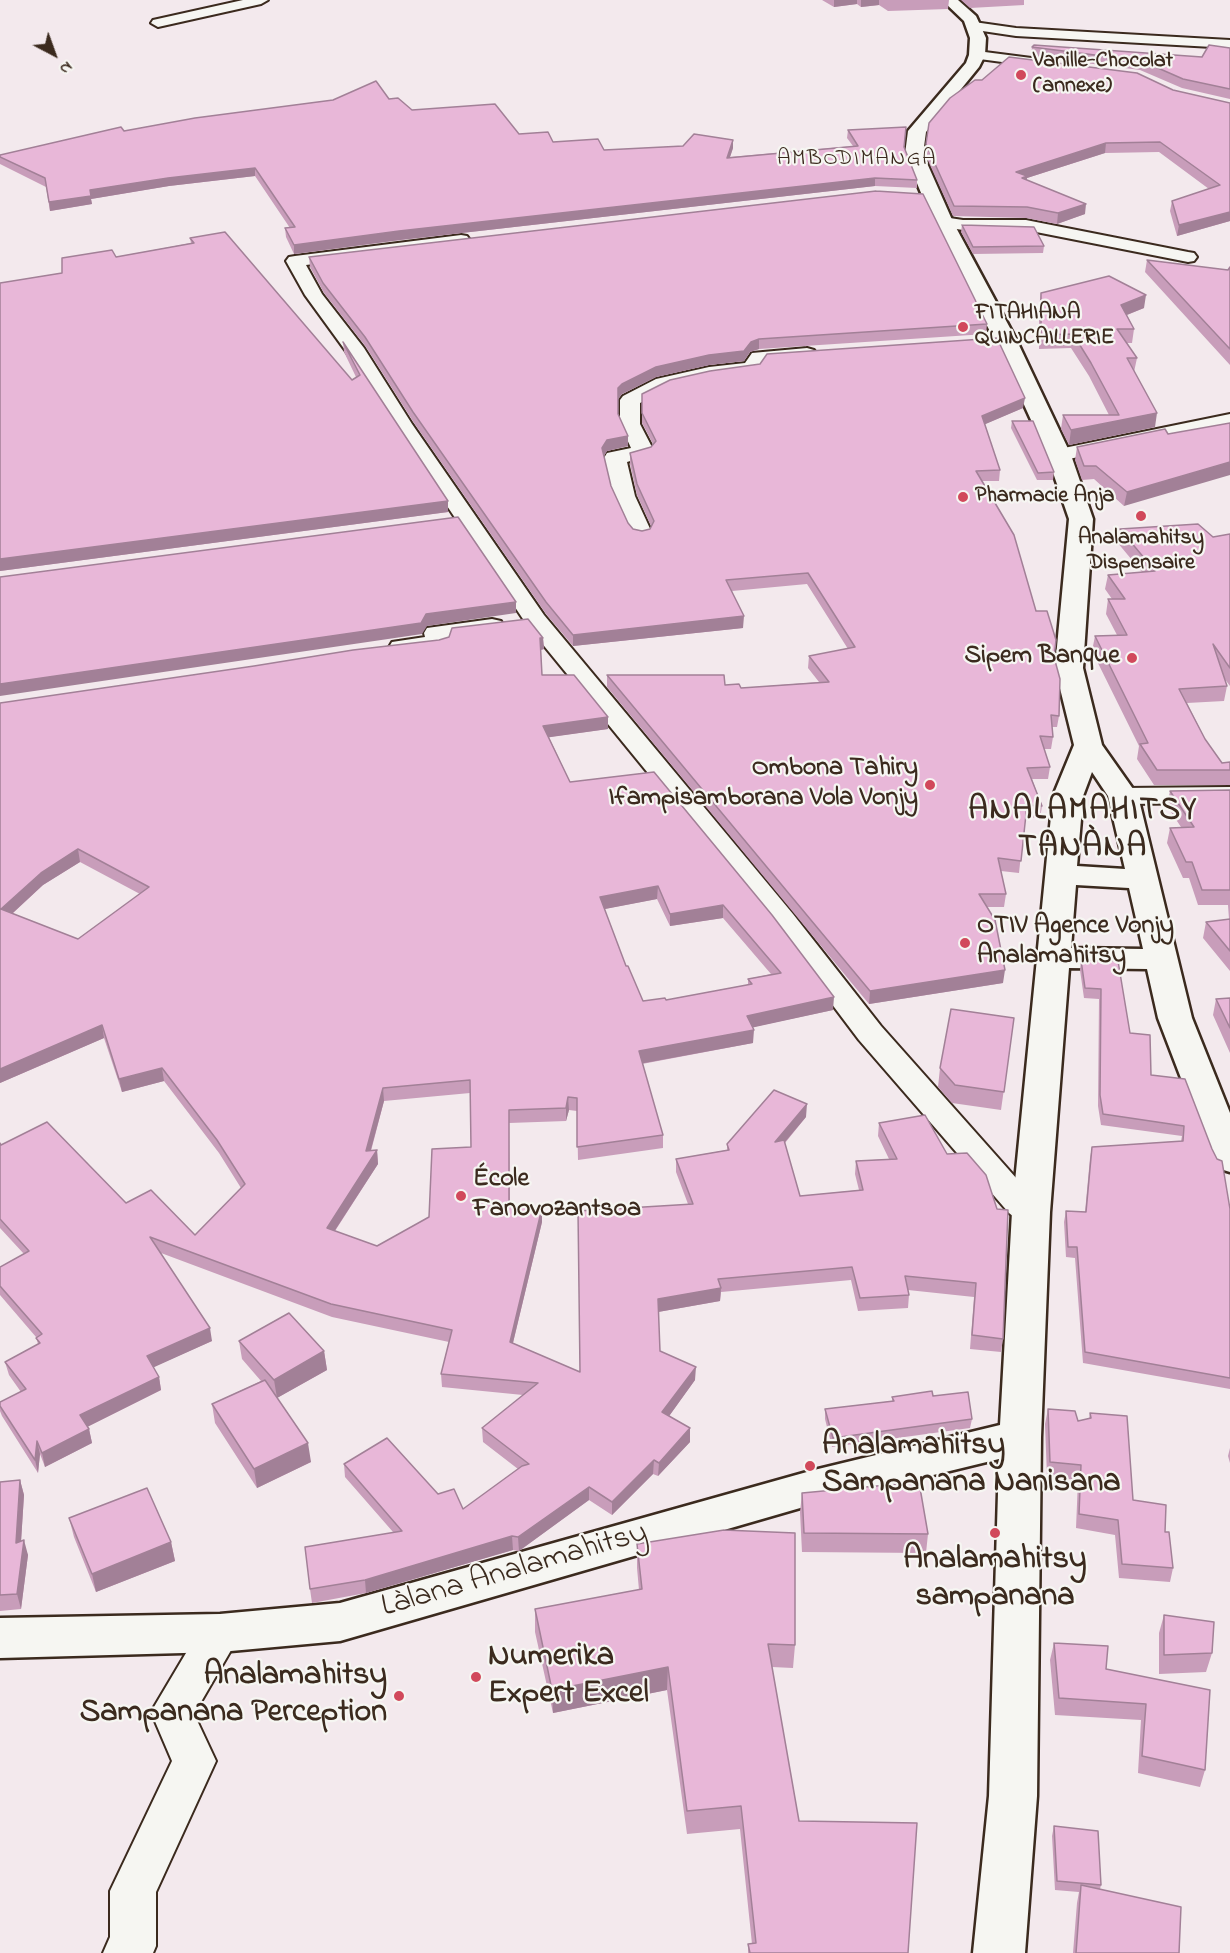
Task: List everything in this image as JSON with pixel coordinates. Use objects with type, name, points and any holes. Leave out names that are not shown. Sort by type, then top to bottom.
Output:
[{"type":"main road","points":[[950,0],[971,19],[978,38],[977,56],[973,64],[917,131],[914,154],[921,195],[943,222],[1006,341],[1059,455],[1080,519],[1069,668],[1088,745],[1123,796],[1175,1018],[1230,1159]]},
{"type":"main road","points":[[999,1953],[1012,1796],[1020,1437],[1031,1212],[1068,796],[1088,745]]},
{"type":"main road","points":[[1068,796],[1123,796]]},
{"type":"main road","points":[[1061,875],[1142,879]]},
{"type":"main road","points":[[1054,958],[1161,959]]},
{"type":"main road","name":"Làlana Analamahitsy","points":[[0,1638],[101,1634],[220,1634],[340,1622],[814,1487],[1020,1437]]},
{"type":"street","points":[[159,23],[261,0]]},
{"type":"street","points":[[974,26],[1016,32],[1230,44]]},
{"type":"street","points":[[977,56],[1060,66]]},
{"type":"street","points":[[943,222],[963,225],[1026,225],[1188,257]]},
{"type":"street","points":[[481,238],[295,261],[314,295],[354,348],[535,620],[783,920],[870,1033],[1021,1204],[1031,1212]]},
{"type":"street","points":[[982,343],[1006,341]]},
{"type":"street","points":[[641,533],[624,496],[615,458],[643,451],[630,424],[630,400],[663,383],[709,373],[752,368],[759,357],[830,352]]},
{"type":"street","points":[[1059,455],[1230,420]]},
{"type":"street","points":[[442,522],[466,519]]},
{"type":"street","points":[[375,649],[439,642],[436,633],[535,620]]},
{"type":"street","points":[[1123,796],[1230,795]]},
{"type":"street","points":[[126,1953],[133,1946],[133,1891],[194,1761],[172,1712],[220,1634]]},
{"type":"building","points":[[1034,45],[1202,57],[1209,45],[1230,48],[1230,89],[1183,79],[1142,61],[1032,47]]},
{"type":"building","points":[[1009,57],[1137,73],[1173,90],[1230,103],[1230,212],[1179,225],[1172,201],[1220,185],[1160,142],[1106,143],[1016,172],[1027,176],[1022,178],[1086,204],[1058,213],[1027,207],[954,206],[926,144],[929,123],[950,98],[975,80],[982,80]]},
{"type":"building","points":[[376,81],[389,99],[398,98],[412,110],[495,104],[519,134],[548,132],[553,142],[598,139],[604,150],[683,146],[694,134],[733,140],[727,158],[858,146],[848,130],[906,127],[904,147],[917,180],[875,178],[399,231],[294,245],[285,228],[295,227],[255,168],[90,190],[91,196],[49,202],[45,178],[0,157],[0,155],[121,127],[124,131],[195,118],[333,100]]},
{"type":"building","points":[[876,191],[923,194],[987,324],[759,339],[751,342],[744,351],[709,355],[656,367],[618,388],[618,414],[628,436],[607,440],[602,448],[611,486],[628,523],[633,529],[642,531],[650,529],[654,521],[637,484],[630,453],[651,447],[656,441],[642,413],[642,394],[670,380],[710,371],[760,364],[767,354],[997,338],[1025,398],[982,416],[1000,470],[976,471],[1014,535],[1036,611],[1047,611],[1056,640],[1054,657],[1060,679],[1059,716],[1051,715],[1053,737],[1040,736],[1050,767],[1027,768],[1042,806],[1027,805],[1021,861],[998,858],[1006,894],[979,894],[995,920],[1005,970],[870,991],[607,675],[724,675],[725,685],[739,684],[741,688],[829,682],[809,656],[855,647],[808,573],[726,580],[744,616],[573,635],[546,602],[413,412],[365,337],[323,283],[309,257]]},
{"type":"building","points":[[962,225],[1034,227],[1044,246],[973,247]]},
{"type":"building","points":[[225,232],[352,380],[360,375],[343,342],[448,501],[0,559],[0,283],[62,273],[62,258],[112,250],[116,257],[194,243],[190,238]]},
{"type":"building","points":[[1147,260],[1228,270],[1230,267],[1230,349]]},
{"type":"building","points":[[1109,276],[1146,295],[1121,305],[1134,329],[1117,329],[1137,358],[1127,358],[1157,413],[1071,430],[1063,415],[1119,415],[1073,334],[1041,335],[1041,293]]},
{"type":"building","points":[[1012,421],[1033,421],[1054,472],[1038,473]]},
{"type":"building","points":[[1230,423],[1230,462],[1127,492],[1096,466],[1084,466],[1077,447],[1165,429],[1168,434]]},
{"type":"building","points":[[458,517],[516,602],[426,614],[421,623],[0,684],[0,577]]},
{"type":"building","points":[[1198,524],[1213,537],[1230,534],[1230,668],[1213,644],[1227,686],[1179,689],[1205,739],[1222,763],[1230,762],[1230,770],[1157,770],[1140,744],[1148,743],[1095,636],[1127,635],[1108,599],[1125,599],[1108,575],[1155,571],[1120,529]]},
{"type":"building","points":[[528,619],[543,638],[540,638],[542,675],[574,675],[608,717],[543,726],[570,782],[654,772],[772,915],[834,997],[747,1016],[754,1030],[639,1051],[663,1135],[577,1147],[577,1098],[568,1097],[566,1108],[509,1110],[509,1206],[542,1208],[510,1342],[580,1372],[578,1211],[693,1204],[676,1159],[729,1150],[727,1144],[774,1090],[807,1104],[775,1142],[784,1140],[800,1196],[863,1190],[856,1161],[897,1159],[879,1123],[925,1115],[947,1154],[967,1153],[986,1175],[997,1209],[1008,1210],[1003,1339],[972,1335],[976,1283],[905,1276],[909,1295],[860,1298],[852,1267],[718,1279],[721,1288],[658,1299],[660,1351],[696,1367],[662,1412],[690,1428],[659,1463],[654,1460],[612,1502],[589,1487],[518,1537],[512,1536],[365,1580],[310,1589],[305,1547],[402,1531],[344,1464],[387,1438],[438,1494],[454,1489],[463,1509],[522,1466],[529,1464],[482,1428],[538,1383],[441,1374],[452,1330],[331,1304],[150,1237],[210,1328],[147,1356],[159,1377],[80,1415],[89,1429],[42,1453],[37,1441],[35,1460],[0,1406],[0,1402],[26,1389],[5,1362],[40,1343],[36,1338],[42,1334],[0,1286],[0,1267],[29,1251],[0,1219],[0,1143],[1,1145],[47,1122],[126,1203],[151,1190],[195,1235],[245,1184],[217,1140],[162,1068],[119,1079],[102,1025],[0,1069],[0,703],[353,650],[439,640],[449,637],[452,628]],"holes":[[[78,849],[149,887],[78,939],[1,909],[41,873]],[[658,886],[670,914],[723,905],[781,973],[748,979],[752,984],[666,1000],[665,998],[643,1001],[626,966],[600,897]],[[470,1080],[471,1147],[432,1149],[429,1217],[377,1246],[327,1228],[377,1150],[366,1151],[383,1088]]]},
{"type":"building","points":[[1230,790],[1230,890],[1202,890],[1192,862],[1186,862],[1170,828],[1194,827],[1170,791]]},
{"type":"building","points":[[1230,919],[1230,951],[1206,922]]},
{"type":"building","points":[[1081,960],[1118,961],[1130,1033],[1150,1035],[1151,1075],[1185,1079],[1212,1149],[1217,1159],[1222,1161],[1230,1209],[1230,1378],[1085,1352],[1077,1247],[1068,1247],[1066,1211],[1086,1212],[1092,1147],[1183,1141],[1184,1126],[1103,1114],[1100,1095],[1101,989],[1085,988]]},
{"type":"building","points":[[1230,998],[1230,1028],[1216,999]]},
{"type":"building","points":[[951,1009],[1014,1018],[1004,1092],[955,1085],[940,1068]]},
{"type":"building","points":[[289,1313],[324,1351],[274,1380],[239,1341]]},
{"type":"building","points":[[265,1380],[308,1443],[254,1469],[212,1404]]},
{"type":"building","points":[[932,1391],[933,1396],[968,1392],[972,1419],[833,1438],[825,1409],[894,1401],[892,1397]]},
{"type":"building","points":[[1048,1409],[1075,1411],[1078,1421],[1091,1418],[1090,1413],[1127,1416],[1133,1500],[1166,1505],[1165,1532],[1169,1532],[1173,1568],[1122,1564],[1118,1520],[1079,1514],[1081,1465],[1050,1462]]},
{"type":"building","points":[[20,1480],[16,1543],[24,1540],[17,1594],[0,1595],[0,1482]]},
{"type":"building","points":[[919,1482],[928,1534],[804,1533],[802,1493]]},
{"type":"building","points":[[147,1488],[171,1542],[92,1574],[69,1518]]},
{"type":"building","points":[[724,1530],[795,1533],[795,1645],[768,1644],[799,1821],[917,1823],[908,1953],[750,1953],[748,1944],[756,1943],[741,1806],[687,1811],[668,1667],[552,1690],[535,1609],[642,1589],[637,1544]]},
{"type":"building","points":[[1164,1615],[1214,1622],[1212,1653],[1164,1655]]},
{"type":"building","points":[[1054,1643],[1108,1646],[1106,1669],[1210,1690],[1205,1770],[1142,1756],[1146,1704],[1059,1698]]},
{"type":"building","points":[[1054,1826],[1098,1831],[1101,1885],[1057,1881]]},
{"type":"building","points":[[1081,1885],[1181,1907],[1179,1953],[1076,1953]]},
{"type":"place","name":"Vanille-Chocolat (annexe)","points":[[1021,75]]},
{"type":"place","name":"FITAHIANA QUINCAILLERIE","points":[[963,327]]},
{"type":"place","name":"Pharmacie Anja","points":[[963,497]]},
{"type":"place","name":"Analamahitsy Dispensaire","points":[[1141,516]]},
{"type":"place","name":"Sipem Banque","points":[[1132,658]]},
{"type":"place","name":"Ombona Tahiry Ifampisamborana Vola Vonjy","points":[[930,785]]},
{"type":"place","name":"OTIV Agence Vonjy Analamahitsy","points":[[965,943]]},
{"type":"place","name":"École Fanovozantsoa","points":[[461,1196]]},
{"type":"place","name":"Analamahitsy Sampanana Nanisana","points":[[810,1466]]},
{"type":"place","name":"Analamahitsy sampanana","points":[[995,1533]]},
{"type":"place","name":"Numerika Expert Excel","points":[[476,1677]]},
{"type":"place","name":"Analamahitsy Sampanana Perception","points":[[399,1696]]},
{"type":"district","name":"AMBODIMANGA","points":[[857,160]]},
{"type":"district","name":"ANALAMAHITSY TANÀNA","points":[[1083,832]]}]
